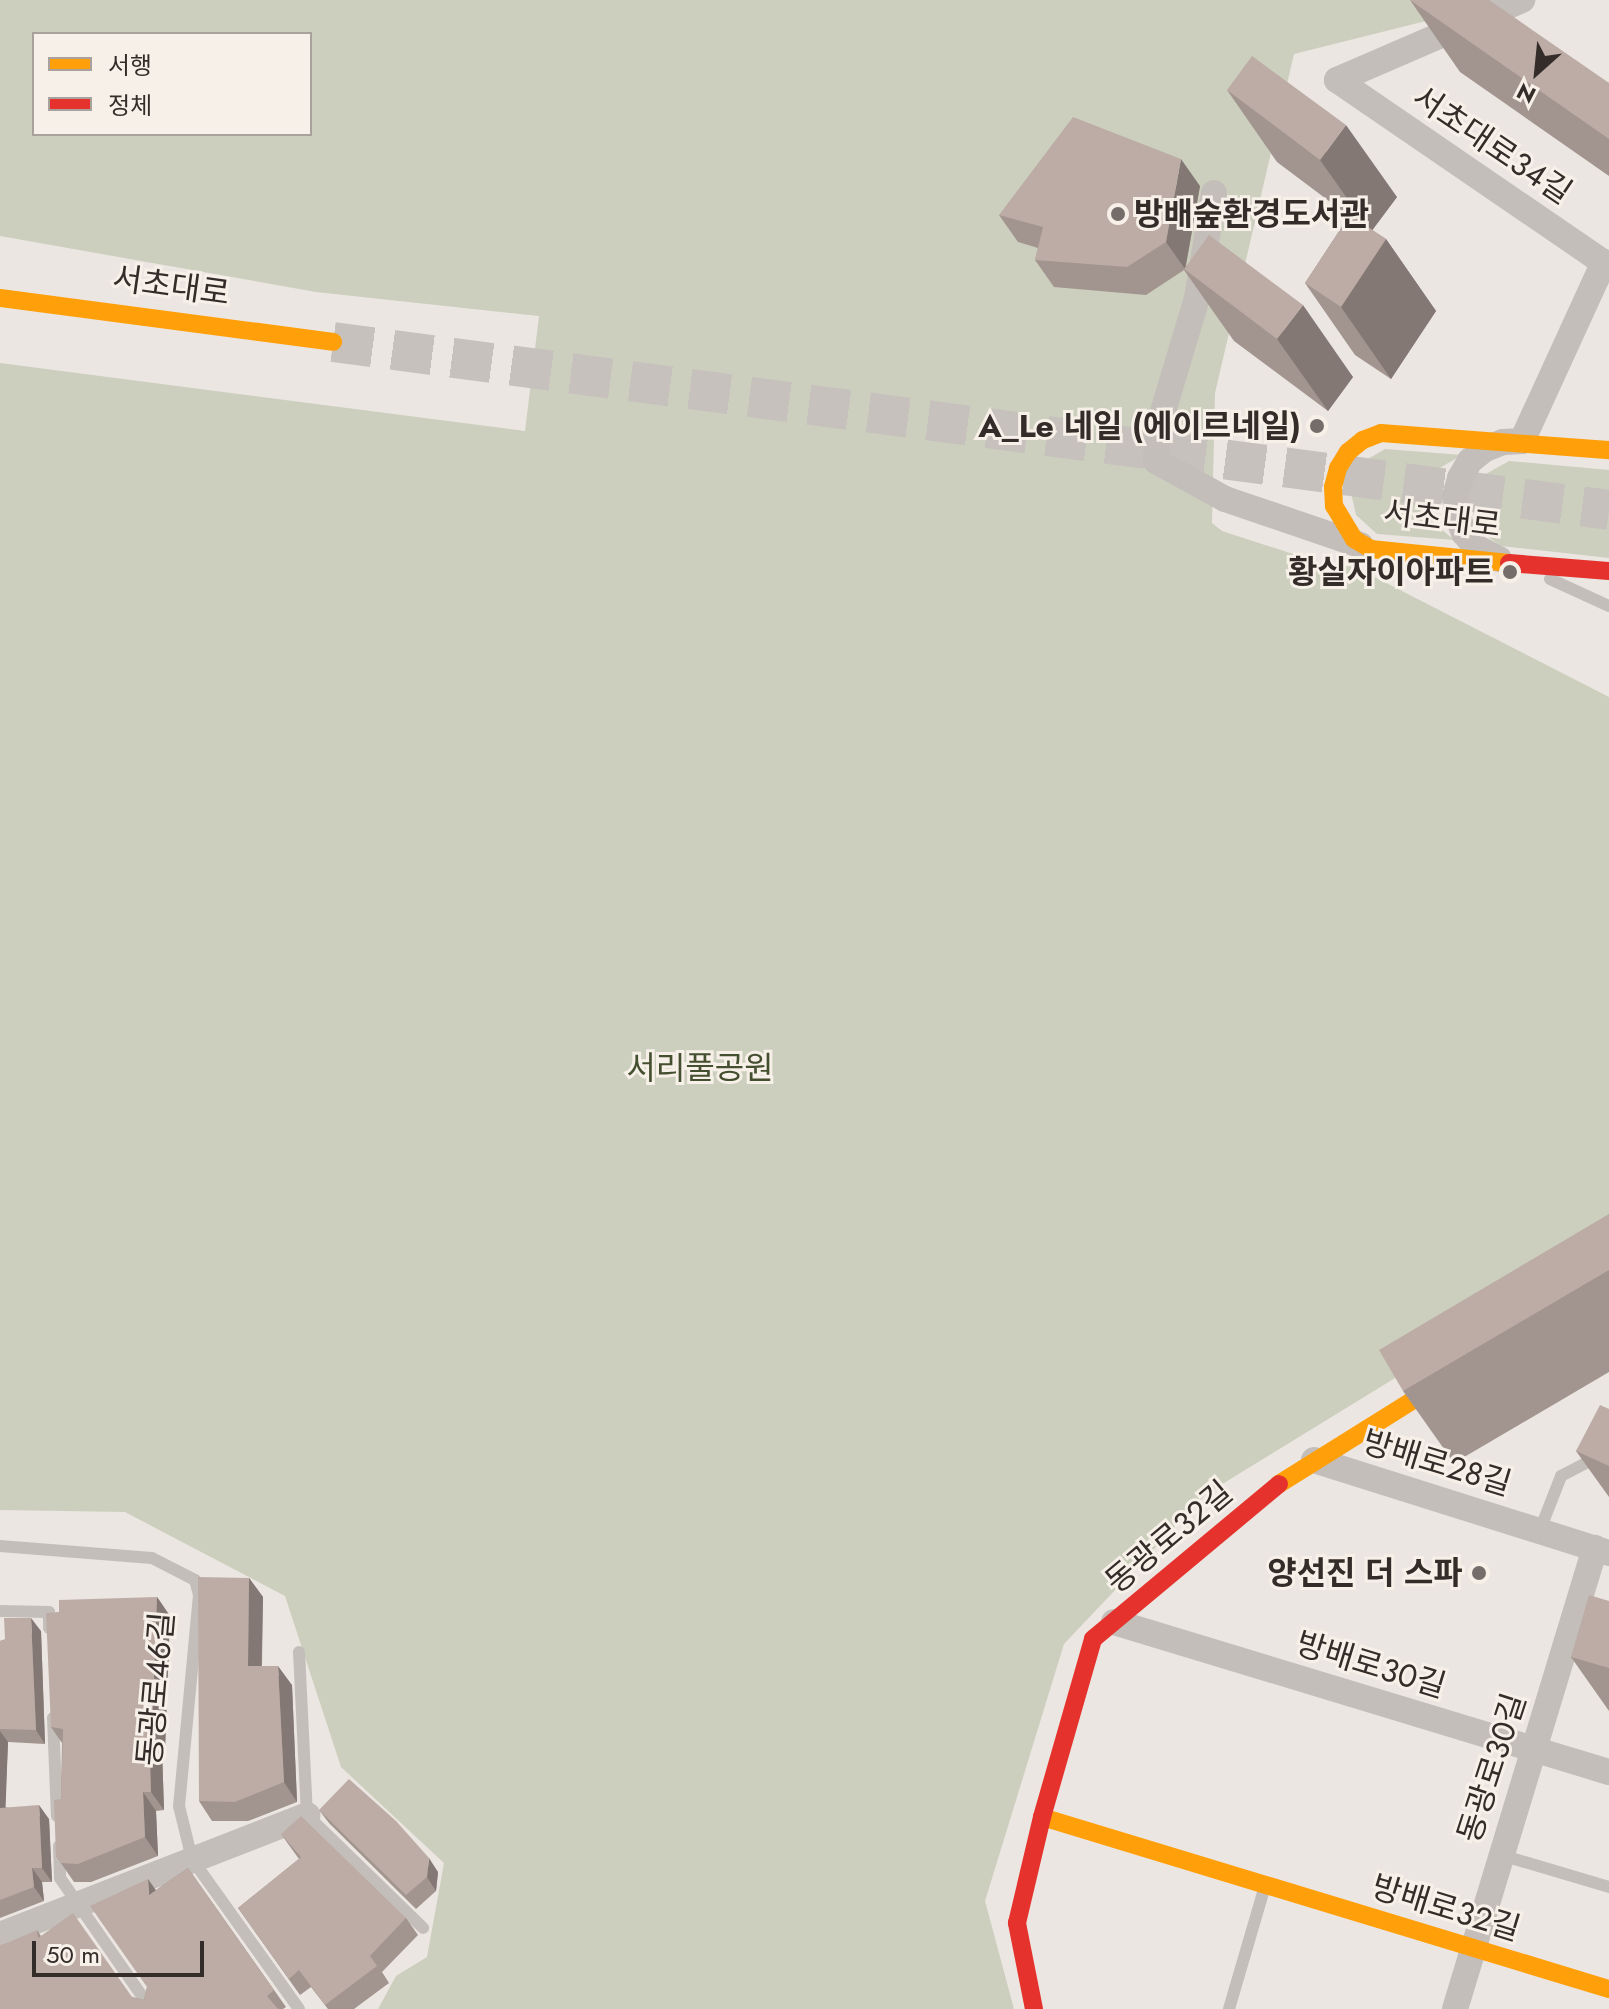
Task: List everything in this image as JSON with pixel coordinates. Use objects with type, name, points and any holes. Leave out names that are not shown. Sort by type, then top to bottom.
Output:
[{"type":"street","name":"서초대로34길","points":[[1522,0],[1337,80],[1606,264]]},
{"type":"street","points":[[1214,193],[1197,298],[1159,425],[1156,461],[1225,499],[1371,549]]},
{"type":"street","points":[[1522,441],[1606,264]]},
{"type":"street","name":"서초대로","points":[[0,298],[333,342]]},
{"type":"street","name":"서초대로","points":[[1609,450],[1522,441],[1381,433],[1363,440],[1348,452],[1338,468],[1334,497],[1342,524],[1354,539],[1371,549],[1609,571]]},
{"type":"street","name":"서초대로","points":[[1512,562],[1493,558],[1477,548],[1464,533],[1457,515],[1455,496],[1460,478],[1470,461],[1494,445],[1522,441]]},
{"type":"street","name":"동광로32길","points":[[1034,2009],[1017,1923],[1042,1817],[1093,1639],[1294,1471],[1461,1370]]},
{"type":"street","name":"방배로28길","points":[[1314,1460],[1602,1550]]},
{"type":"street","name":"동광로30길","points":[[1455,2009],[1500,1855],[1602,1550]]},
{"type":"street","name":"방배로30길","points":[[1114,1622],[1609,1772]]},
{"type":"street","points":[[0,1935],[307,1815]]},
{"type":"street","name":"방배로32길","points":[[1042,1817],[1609,1989]]},
{"type":"lane","name":"서초대로","points":[[1512,562],[1609,606]]},
{"type":"lane","name":"방배로28길","points":[[1540,1530],[1561,1476],[1609,1451]]},
{"type":"lane","name":"동광로46길","points":[[0,1546],[152,1558],[195,1580],[199,1595],[179,1806],[192,1859],[299,2009]]},
{"type":"lane","points":[[0,1611],[49,1612],[50,1643]]},
{"type":"lane","points":[[299,1652],[307,1815],[423,1928]]},
{"type":"lane","points":[[53,1706],[60,1878],[76,1906],[151,2009]]},
{"type":"lane","points":[[1500,1855],[1609,1887]]},
{"type":"lane","points":[[1229,2009],[1265,1884]]},
{"type":"green space","name":"서리풀공원","points":[[0,0],[1489,0],[1490,5],[1294,54],[1215,393],[1212,523],[1222,531],[1321,563],[1355,567],[1609,697],[1609,1247],[1206,1494],[1064,1644],[985,1901],[1014,2009],[378,2009],[396,1976],[427,1957],[444,1863],[341,1767],[285,1596],[125,1512],[0,1510],[0,363],[525,431],[539,316],[316,292],[0,236]]},
{"type":"green space","points":[[1385,449],[1462,455],[1438,469],[1427,494],[1433,522],[1454,540],[1377,534],[1356,515],[1350,488],[1354,474],[1361,463]]},
{"type":"green space","points":[[1509,461],[1609,470],[1609,558],[1501,546],[1489,538],[1474,515],[1473,501],[1484,475]]},
{"type":"building","points":[[1410,0],[1489,0],[1609,83],[1609,139]]},
{"type":"building","points":[[1252,56],[1346,125],[1320,160],[1227,90]]},
{"type":"building","name":"방배숲환경도서관","points":[[1073,117],[1181,159],[1166,242],[1127,267],[1035,260],[1043,227],[999,215]]},
{"type":"building","points":[[1350,215],[1386,239],[1341,307],[1305,283]]},
{"type":"building","points":[[1209,235],[1303,305],[1277,339],[1184,269]]},
{"type":"building","points":[[1609,1214],[1609,1270],[1403,1391],[1379,1350]]},
{"type":"building","points":[[1600,1405],[1609,1409],[1609,1466],[1576,1451]]},
{"type":"building","points":[[198,1577],[249,1578],[248,1666],[278,1666],[284,1782],[235,1802],[199,1801]]},
{"type":"building","points":[[1589,1595],[1609,1601],[1609,1668],[1571,1657]]},
{"type":"building","points":[[157,1597],[152,1732],[149,1731],[151,1792],[143,1792],[145,1837],[78,1864],[61,1863],[56,1856],[54,1800],[61,1799],[63,1729],[51,1727],[46,1613],[59,1612],[59,1600]]},
{"type":"building","points":[[4,1618],[31,1618],[36,1730],[0,1729],[0,1641],[5,1639]]},
{"type":"building","points":[[349,1779],[396,1821],[429,1858],[427,1877],[406,1895],[319,1810]]},
{"type":"building","points":[[39,1805],[42,1868],[32,1868],[34,1887],[0,1900],[0,1808]]},
{"type":"building","points":[[301,1816],[406,1918],[370,1956],[377,1966],[325,2005],[299,1970],[289,1979],[238,1908],[301,1857],[281,1834]]},
{"type":"building","points":[[188,1868],[274,1990],[267,1996],[278,2009],[0,2009],[0,1945],[37,1930],[38,1938],[73,1913],[132,1997],[144,2000],[147,1987],[90,1906],[148,1879],[149,1895]]},
{"type":"tunnel","points":[[333,342],[1609,510]]},
{"type":"traffic: slow","points":[[0,298],[333,342]]},
{"type":"traffic: slow","points":[[1509,563],[1371,549],[1354,539],[1334,506],[1333,487],[1338,468],[1348,452],[1363,440],[1381,433],[1609,450]]},
{"type":"traffic: slow","points":[[1279,1484],[1450,1377]]},
{"type":"traffic: slow","points":[[1042,1817],[1609,1989]]},
{"type":"traffic: jam","points":[[1509,563],[1609,571]]},
{"type":"traffic: jam","points":[[1034,2009],[1017,1923],[1042,1817],[1093,1639],[1279,1484]]},
{"type":"place","name":"방배숲환경도서관","points":[[1118,214]]},
{"type":"place","name":"A_Le 네일 (에이르네일)","points":[[1317,426]]},
{"type":"place","name":"황실자이아파트","points":[[1510,572]]},
{"type":"place","name":"양선진 더 스파","points":[[1479,1573]]}]
